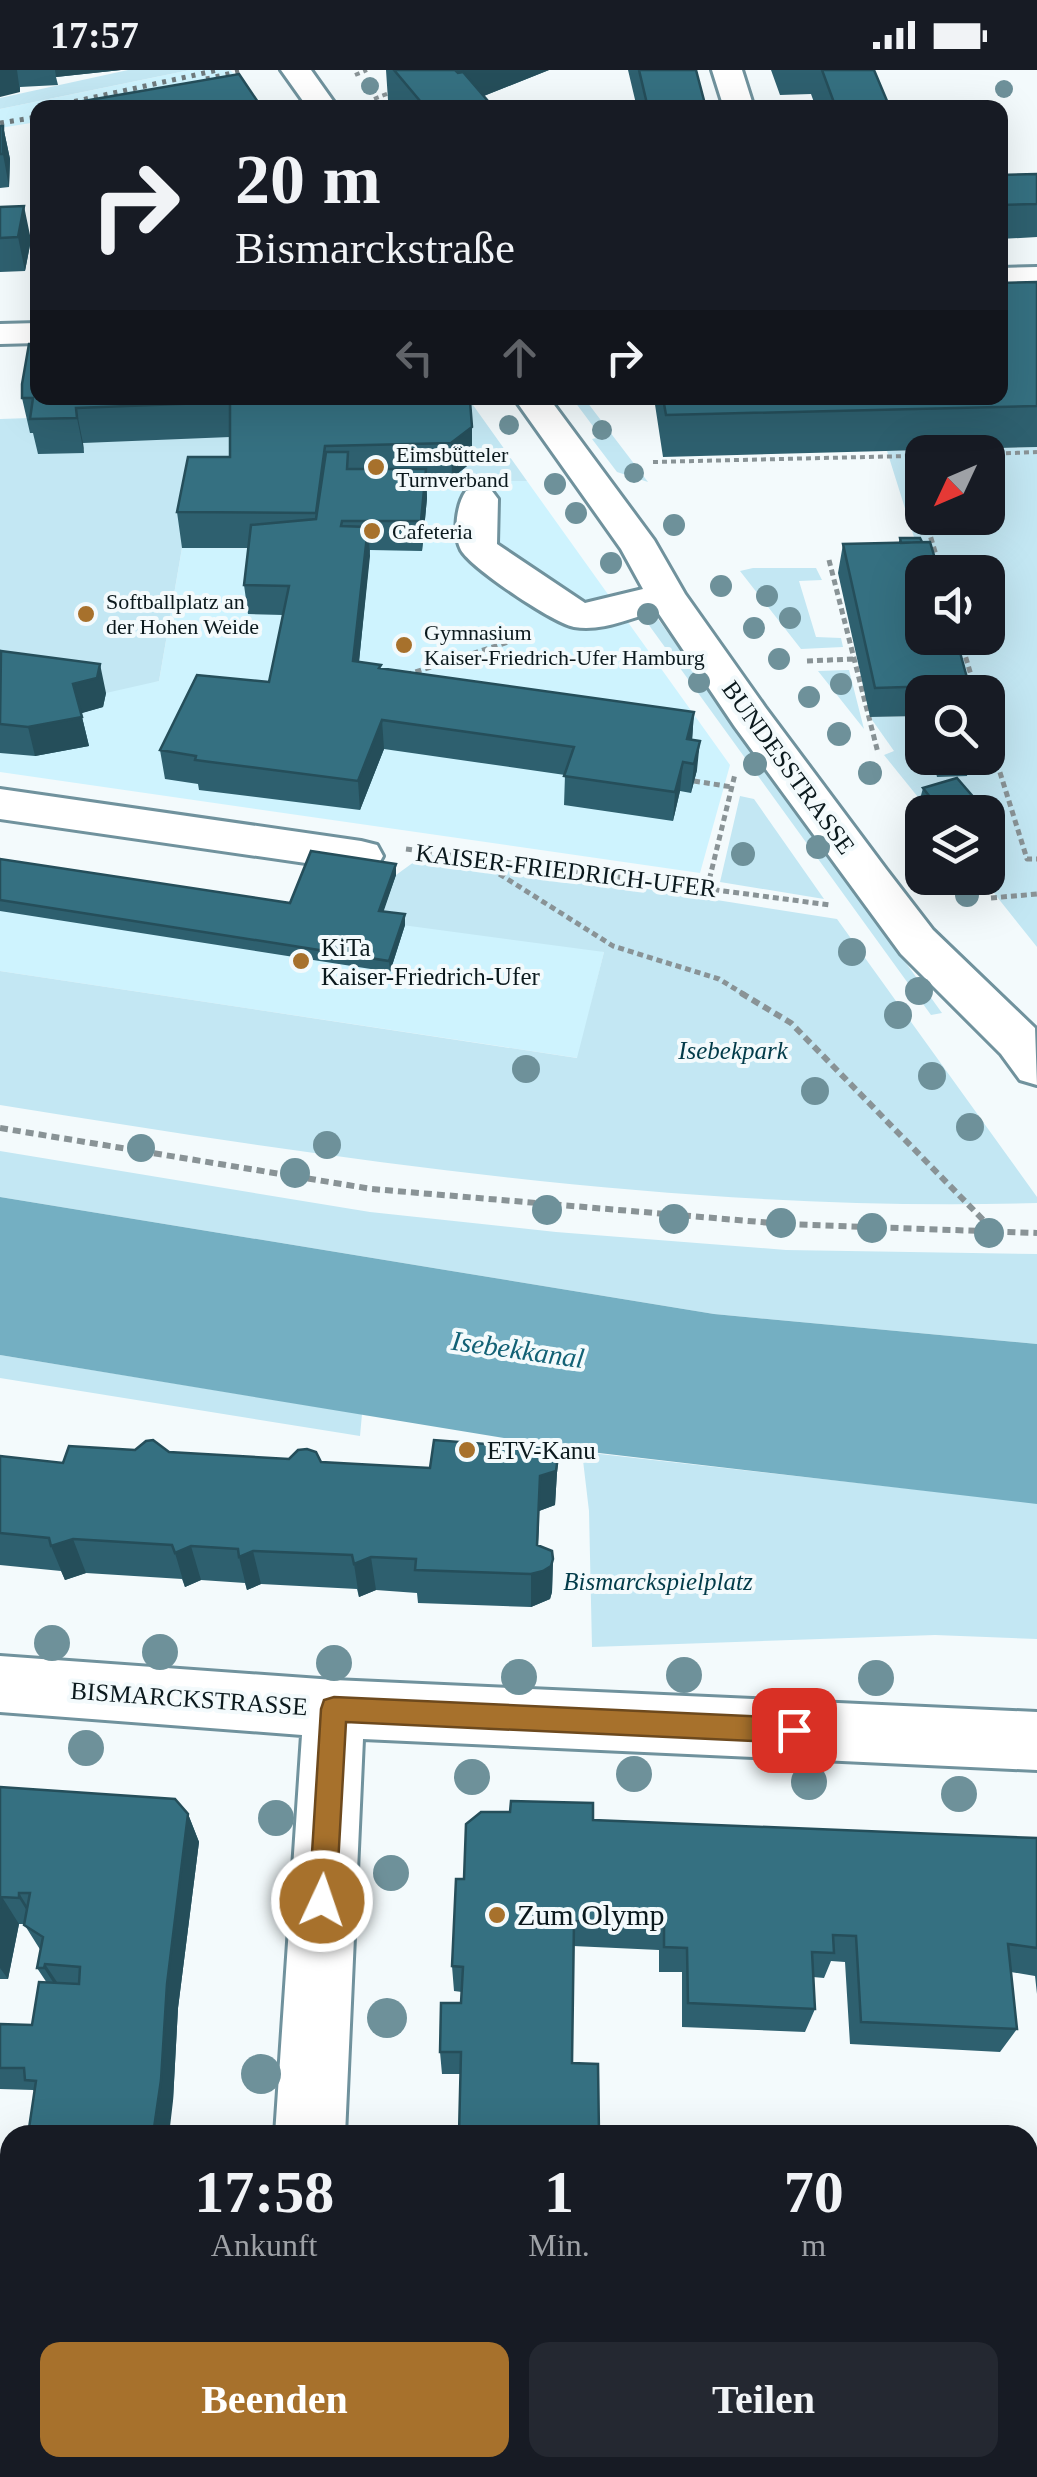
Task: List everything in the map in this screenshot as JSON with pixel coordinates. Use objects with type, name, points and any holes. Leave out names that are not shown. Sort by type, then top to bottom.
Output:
[{"type":"street","points":[[296,70],[317,100]]},
{"type":"street","points":[[727,70],[736,100]]},
{"type":"street","points":[[1008,278],[1037,277]]},
{"type":"street","points":[[0,334],[30,333]]},
{"type":"street","name":"BUNDESSTRASSE","points":[[536,405],[640,548],[666,595],[750,717],[910,932],[1018,1041],[1037,1067]]},
{"type":"street","points":[[479,499],[475,538],[480,551],[567,610],[585,617],[666,595]]},
{"type":"street","points":[[0,804],[361,856]]},
{"type":"street","name":"BISMARCKSTRASSE","points":[[0,1684],[334,1709],[1037,1742]]},
{"type":"street","points":[[311,2125],[334,1709]]},
{"type":"path","points":[[355,75],[367,70]]},
{"type":"path","points":[[374,99],[406,87]]},
{"type":"path","points":[[1005,453],[1037,452]]},
{"type":"path","points":[[653,462],[905,456]]},
{"type":"path","points":[[829,560],[878,752]]},
{"type":"path","points":[[401,676],[585,617]]},
{"type":"path","points":[[807,661],[853,660]]},
{"type":"path","points":[[707,889],[738,764]]},
{"type":"path","points":[[1001,775],[1027,859],[1037,859]]},
{"type":"path","points":[[694,781],[732,787]]},
{"type":"path","name":"KAISER-FRIEDRICH-UFER","points":[[361,856],[414,848],[836,906]]},
{"type":"path","points":[[474,858],[613,946],[719,980],[792,1024],[996,1234]]},
{"type":"path","points":[[992,898],[1037,894]]},
{"type":"path","points":[[0,1128],[372,1189],[784,1224],[1037,1234]]},
{"type":"shaded area","points":[[190,70],[230,70],[238,78],[139,100],[44,100]]},
{"type":"shaded area","points":[[30,103],[30,123],[0,128],[0,109]]},
{"type":"shaded area","name":"Gymnasium Kaiser-Friedrich-Ufer Hamburg","points":[[328,481],[527,481],[730,765],[700,873],[0,772],[0,694],[159,681],[182,548],[319,549]]},
{"type":"shaded area","name":"KiTa Kaiser-Friedrich-Ufer","points":[[312,862],[396,875],[604,952],[578,1058],[0,971],[0,869],[291,914]]},
{"type":"green space","points":[[128,70],[190,70],[0,109],[0,98]]},
{"type":"green space","points":[[35,405],[473,405],[527,481],[328,481],[319,549],[182,548],[159,681],[106,693],[8,680],[0,694],[0,419],[30,418]]},
{"type":"green space","points":[[577,405],[589,405],[648,482],[617,472],[592,439],[601,437]]},
{"type":"green space","points":[[1037,447],[1037,947],[996,895],[1005,895],[1005,795],[916,795],[884,755],[894,751],[870,717],[905,716],[905,775],[1005,775],[1005,675],[952,675],[947,655],[1005,655],[1005,555],[920,555],[913,535],[1005,535],[1005,448]]},
{"type":"green space","points":[[887,451],[905,451],[905,508]]},
{"type":"green space","points":[[816,568],[822,580],[799,581],[816,637],[841,638],[843,647],[801,649],[740,571]]},
{"type":"green space","points":[[650,608],[942,1013],[931,1015],[638,610]]},
{"type":"green space","points":[[849,670],[864,729],[818,671]]},
{"type":"green space","points":[[740,796],[754,799],[824,899],[720,882]]},
{"type":"green space","name":"Isebekpark","points":[[425,854],[837,919],[1037,1197],[1037,1203],[776,1200],[646,1191],[387,1163],[0,1105],[0,971],[577,1058],[604,952],[380,922],[396,875]]},
{"type":"green space","points":[[0,1151],[370,1212],[556,1232],[786,1250],[1037,1254],[1037,1344],[714,1314],[0,1197]]},
{"type":"green space","points":[[0,1355],[362,1414],[360,1436],[0,1378]]},
{"type":"green space","name":"Bismarckspielplatz","points":[[582,1452],[1037,1503],[1037,1639],[935,1635],[592,1647],[589,1511]]},
{"type":"water","name":"Isebekkanal","points":[[0,1197],[714,1314],[1037,1344],[1037,1504],[582,1451],[0,1355]]},
{"type":"building","points":[[394,70],[463,72],[487,100],[419,100]]},
{"type":"building","points":[[639,70],[696,70],[704,100],[646,100]]},
{"type":"building","points":[[822,70],[874,70],[887,100],[833,100]]},
{"type":"building","points":[[239,74],[257,100],[90,100]]},
{"type":"building","points":[[3,126],[3,154],[0,154]]},
{"type":"building","points":[[1037,174],[1037,204],[1008,205],[1008,175]]},
{"type":"building","points":[[24,206],[18,237],[0,238],[0,207]]},
{"type":"building","points":[[1037,282],[1037,406],[666,415],[664,405],[1008,405],[1008,283]]},
{"type":"building","points":[[30,344],[30,398],[22,398]]},
{"type":"building","points":[[32,405],[153,405],[76,408],[77,418],[30,419]]},
{"type":"building","points":[[230,405],[470,405],[472,427],[451,443],[325,446],[316,513],[177,512],[188,457],[230,457]]},
{"type":"building","points":[[326,452],[348,452],[347,469],[426,469],[421,521],[342,521],[341,526],[368,527],[353,661],[381,665],[379,668],[694,712],[687,739],[700,741],[694,764],[683,762],[675,792],[564,776],[574,747],[382,720],[358,781],[195,760],[196,756],[160,750],[197,675],[269,682],[289,586],[244,585],[251,525],[316,519]]},
{"type":"building","points":[[900,538],[920,538],[922,542],[901,543]]},
{"type":"building","points":[[930,542],[934,555],[905,555],[905,655],[961,655],[966,675],[905,675],[905,687],[875,688],[843,544]]},
{"type":"building","points":[[1,651],[100,664],[97,678],[73,684],[82,717],[28,727],[0,724]]},
{"type":"building","points":[[957,778],[972,795],[928,795],[923,788]]},
{"type":"building","points":[[311,851],[396,864],[379,911],[405,914],[389,961],[0,900],[0,859],[290,903]]},
{"type":"building","points":[[153,1440],[169,1452],[289,1459],[298,1450],[307,1449],[316,1452],[321,1462],[430,1468],[434,1440],[540,1448],[558,1456],[556,1471],[540,1476],[537,1545],[552,1551],[551,1566],[531,1574],[415,1570],[416,1559],[371,1557],[354,1564],[352,1555],[253,1551],[239,1557],[238,1549],[191,1546],[175,1553],[172,1545],[73,1539],[51,1546],[49,1538],[0,1533],[0,1456],[63,1463],[69,1446],[135,1450]]},
{"type":"building","points":[[0,1787],[175,1799],[188,1814],[154,2125],[29,2125],[36,2081],[25,2080],[24,2068],[0,2068],[0,2024],[32,2025],[39,1982],[79,1984],[80,1967],[45,1964],[44,1968],[37,1968],[43,1937],[24,1925],[30,1893],[19,1893],[19,1898],[2,1897],[0,1908]]},
{"type":"building","points":[[511,1801],[593,1803],[593,1820],[1037,1838],[1037,1948],[1008,1944],[1017,2029],[861,2022],[856,1936],[833,1935],[834,1953],[812,1952],[815,2009],[688,2003],[687,1948],[664,1947],[664,1925],[574,1921],[572,2063],[598,2064],[599,2125],[459,2125],[461,2052],[440,2052],[441,2003],[461,2003],[463,1967],[452,1966],[456,1879],[464,1879],[466,1824],[481,1812],[510,1812]]},
{"type":"railway","points":[[81,100],[218,70]]},
{"type":"railway","points":[[206,79],[245,70]]},
{"type":"railway","points":[[0,123],[30,118]]},
{"type":"place","name":"Eimsbütteler Turnverband","points":[[376,467]]},
{"type":"place","name":"Cafeteria","points":[[372,531]]},
{"type":"place","name":"Softballplatz an der Hohen Weide","points":[[86,614]]},
{"type":"place","name":"Gymnasium Kaiser-Friedrich-Ufer Hamburg","points":[[404,645]]},
{"type":"place","name":"KiTa Kaiser-Friedrich-Ufer","points":[[301,961]]},
{"type":"place","name":"ETV-Kanu","points":[[467,1450]]},
{"type":"place","name":"Zum Olymp","points":[[497,1915]]},
{"type":"route","points":[[322,1901],[334,1709],[794,1730]]}]
